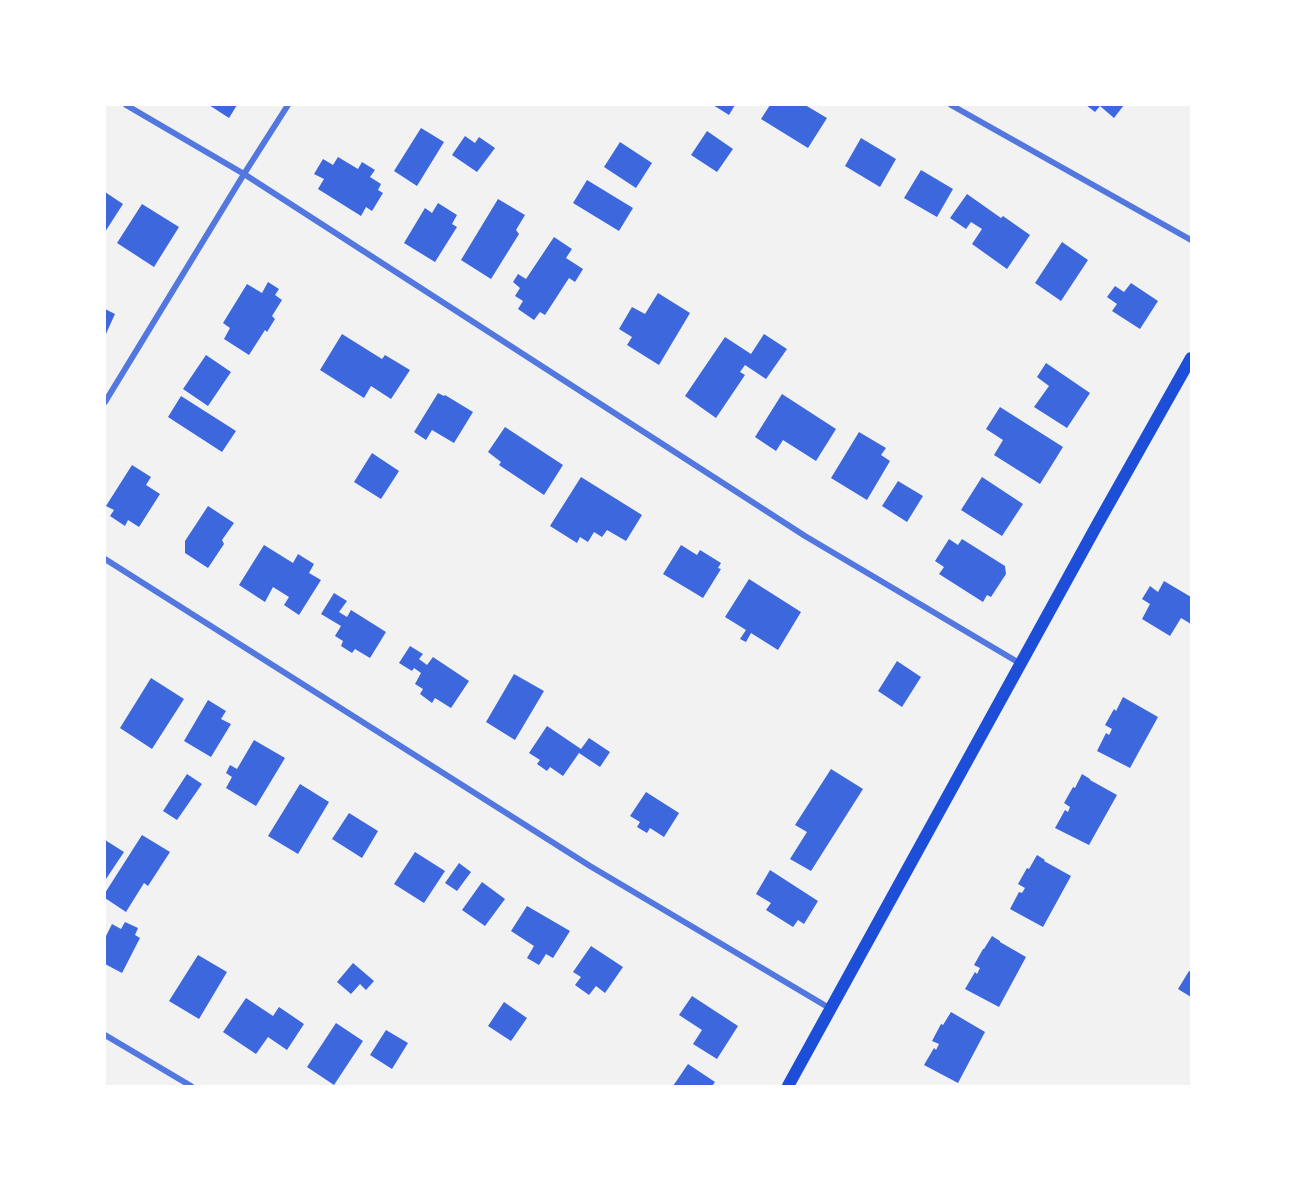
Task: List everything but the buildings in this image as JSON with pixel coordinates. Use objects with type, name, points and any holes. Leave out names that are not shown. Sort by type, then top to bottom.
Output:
[{"type":"main road","points":[[788,1086],[1191,358]]},
{"type":"street","points":[[126,105],[244,174],[805,536],[1021,664]]},
{"type":"street","points":[[105,402],[288,105]]},
{"type":"street","points":[[951,105],[1191,240]]},
{"type":"street","points":[[105,559],[590,866],[831,1009]]},
{"type":"street","points":[[105,1035],[191,1086]]}]
